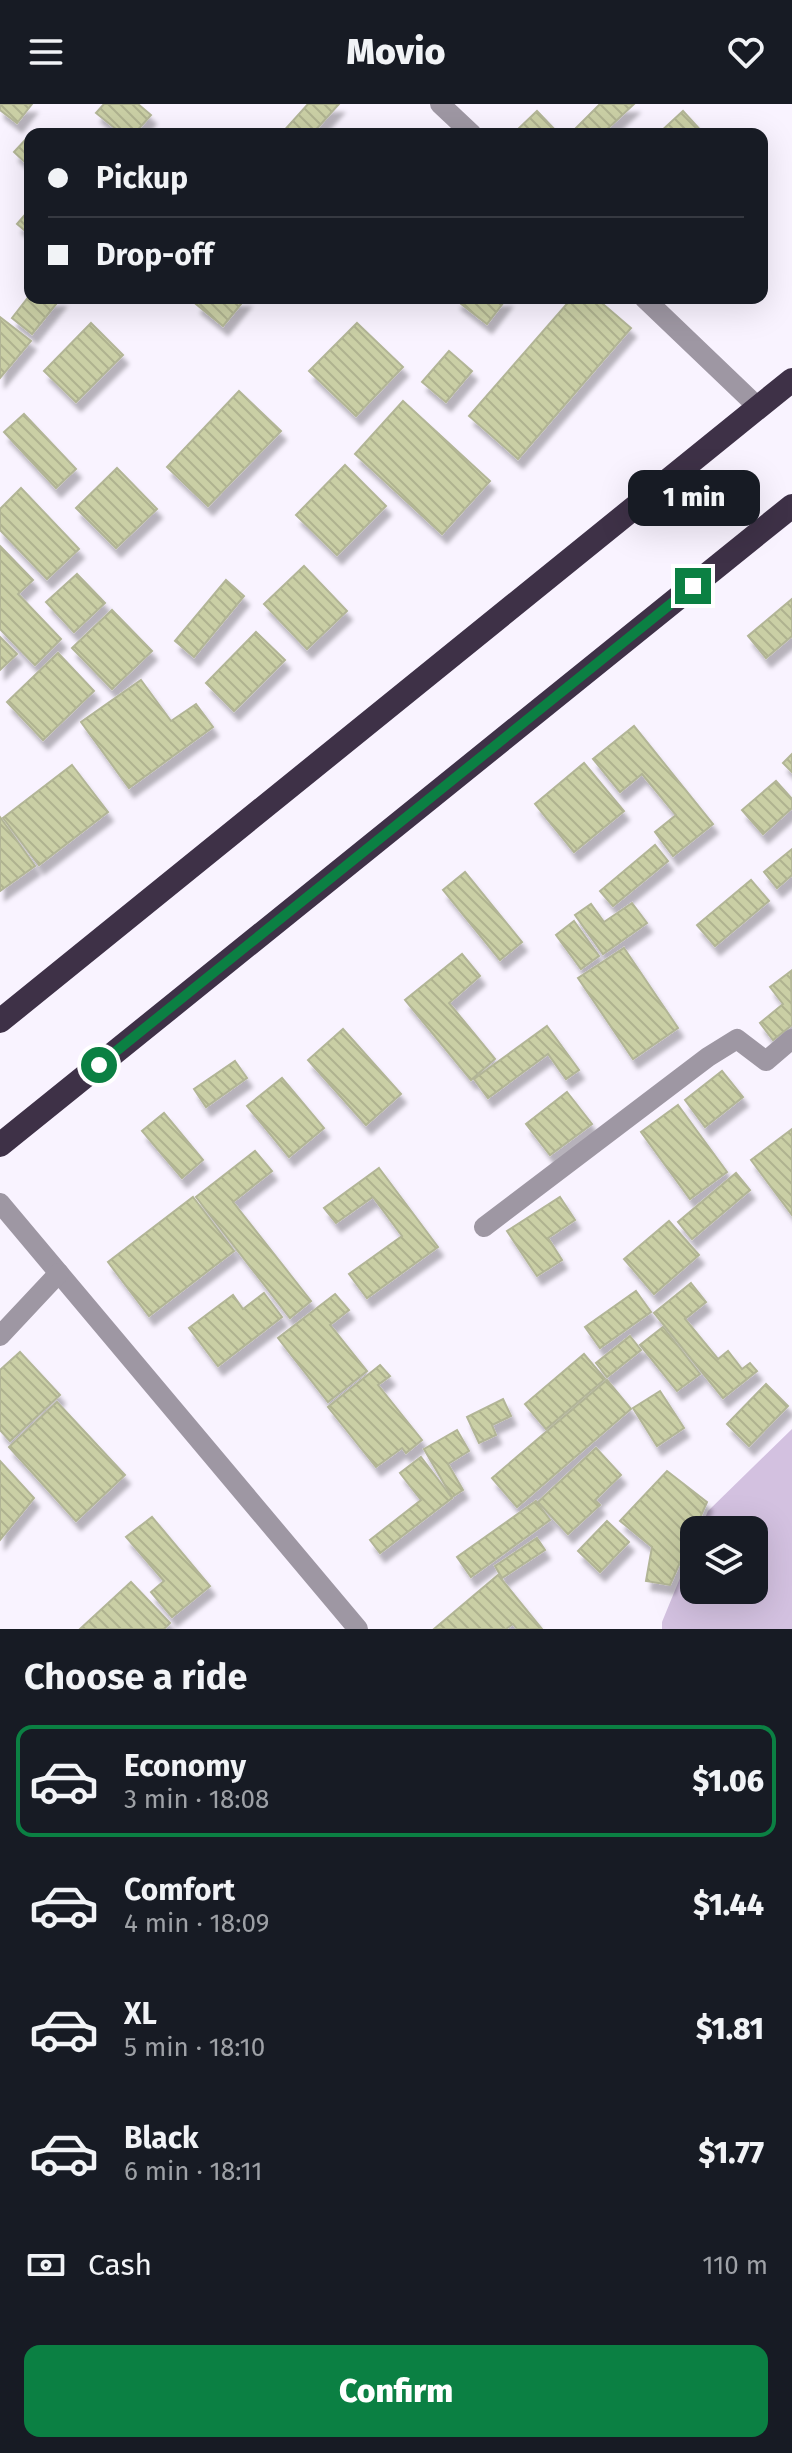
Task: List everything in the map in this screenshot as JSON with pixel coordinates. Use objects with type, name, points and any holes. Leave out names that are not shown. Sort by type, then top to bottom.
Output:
[{"type":"highway","points":[[0,1021],[792,380]]},
{"type":"highway","points":[[0,1145],[792,506]]},
{"type":"street","points":[[440,104],[466,128]]},
{"type":"street","points":[[650,304],[758,407]]},
{"type":"street","points":[[484,1227],[708,1057],[737,1039],[766,1061],[792,1039]]},
{"type":"street","points":[[0,1203],[358,1629]]},
{"type":"street","points":[[0,1336],[59,1273]]},
{"type":"shaded area","points":[[792,1429],[792,1629],[662,1629],[680,1578],[680,1604],[768,1604],[768,1516],[706,1516]]},
{"type":"building","points":[[0,104],[32,104],[17,123],[0,110]]},
{"type":"building","points":[[104,104],[138,104],[151,115],[139,128],[115,128],[96,113]]},
{"type":"building","points":[[308,104],[339,104],[317,128],[286,128]]},
{"type":"building","points":[[600,104],[634,104],[608,128],[576,128]]},
{"type":"building","points":[[537,111],[553,128],[519,128]]},
{"type":"building","points":[[683,111],[699,128],[665,128]]},
{"type":"building","points":[[24,141],[24,161],[14,152]]},
{"type":"building","points":[[24,216],[24,230],[17,224]]},
{"type":"building","points":[[24,303],[56,304],[32,334],[12,318]]},
{"type":"building","points":[[196,304],[241,304],[223,326]]},
{"type":"building","points":[[461,304],[502,304],[487,324]]},
{"type":"building","points":[[567,304],[603,304],[631,328],[518,459],[469,416]]},
{"type":"building","points":[[0,317],[31,341],[0,378]]},
{"type":"building","points":[[91,323],[123,355],[76,402],[44,371]]},
{"type":"building","points":[[357,323],[403,367],[356,416],[309,371]]},
{"type":"building","points":[[449,351],[472,371],[446,402],[422,382]]},
{"type":"building","points":[[239,391],[281,431],[208,506],[167,467]]},
{"type":"building","points":[[403,401],[490,481],[442,534],[355,454]]},
{"type":"building","points":[[24,414],[76,469],[56,488],[4,432]]},
{"type":"building","points":[[345,465],[386,506],[337,555],[296,515]]},
{"type":"building","points":[[117,468],[157,509],[116,548],[76,508]]},
{"type":"building","points":[[21,488],[79,549],[47,579],[0,530],[0,509]]},
{"type":"building","points":[[0,546],[33,580],[18,594],[61,639],[35,665],[0,629]]},
{"type":"building","points":[[304,566],[347,611],[307,649],[264,604]]},
{"type":"building","points":[[77,574],[105,603],[74,632],[46,602]]},
{"type":"building","points":[[226,580],[244,596],[194,657],[175,641]]},
{"type":"building","points":[[792,599],[792,636],[766,658],[748,636]]},
{"type":"building","points":[[112,610],[152,651],[112,689],[72,648]]},
{"type":"building","points":[[256,632],[285,660],[234,711],[206,683]]},
{"type":"building","points":[[0,637],[17,654],[0,670]]},
{"type":"building","points":[[58,653],[94,691],[43,740],[7,702]]},
{"type":"building","points":[[141,680],[171,721],[196,704],[213,727],[129,788],[81,722]]},
{"type":"building","points":[[634,726],[713,824],[673,856],[655,832],[676,815],[642,774],[620,792],[593,759]]},
{"type":"building","points":[[792,754],[792,772],[783,763]]},
{"type":"building","points":[[584,763],[624,811],[574,852],[535,804]]},
{"type":"building","points":[[72,765],[108,812],[39,865],[3,818]]},
{"type":"building","points":[[776,781],[792,799],[792,808],[763,834],[742,810]]},
{"type":"building","points":[[0,817],[35,866],[0,891]]},
{"type":"building","points":[[655,845],[668,861],[613,906],[600,891]]},
{"type":"building","points":[[792,849],[792,875],[777,888],[764,872]]},
{"type":"building","points":[[465,872],[522,942],[500,960],[443,890]]},
{"type":"building","points":[[751,880],[769,901],[715,946],[697,925]]},
{"type":"building","points":[[632,903],[647,923],[603,954],[575,915],[591,904],[604,922]]},
{"type":"building","points":[[574,921],[599,956],[581,969],[556,935]]},
{"type":"building","points":[[624,948],[678,1028],[633,1059],[578,978]]},
{"type":"building","points":[[462,954],[480,976],[449,1003],[495,1059],[471,1080],[405,1000]]},
{"type":"building","points":[[791,971],[792,1025],[773,1040],[760,1023],[783,1004],[770,987]]},
{"type":"building","points":[[547,1026],[579,1070],[566,1079],[548,1054],[488,1098],[474,1079]]},
{"type":"building","points":[[343,1029],[401,1094],[366,1125],[308,1060]]},
{"type":"building","points":[[235,1061],[247,1078],[206,1107],[194,1089]]},
{"type":"building","points":[[722,1071],[743,1097],[705,1127],[685,1100]]},
{"type":"building","points":[[282,1078],[324,1128],[289,1157],[247,1106]]},
{"type":"building","points":[[567,1092],[592,1124],[550,1155],[526,1124]]},
{"type":"building","points":[[678,1105],[727,1172],[690,1199],[641,1132]]},
{"type":"building","points":[[164,1113],[203,1160],[182,1178],[142,1131]]},
{"type":"building","points":[[792,1129],[792,1215],[751,1160]]},
{"type":"building","points":[[255,1151],[272,1171],[233,1202],[311,1301],[290,1318],[196,1197]]},
{"type":"building","points":[[379,1168],[438,1247],[367,1298],[349,1274],[402,1236],[373,1197],[336,1223],[324,1208]]},
{"type":"building","points":[[736,1173],[750,1190],[692,1239],[678,1222]]},
{"type":"building","points":[[193,1197],[234,1251],[149,1316],[108,1262]]},
{"type":"building","points":[[560,1197],[575,1220],[548,1238],[562,1260],[537,1276],[507,1231]]},
{"type":"building","points":[[669,1221],[699,1255],[654,1294],[624,1259]]},
{"type":"building","points":[[691,1283],[706,1302],[685,1319],[718,1359],[728,1351],[742,1369],[750,1363],[757,1371],[723,1398],[654,1313]]},
{"type":"building","points":[[636,1291],[651,1312],[600,1348],[585,1327]]},
{"type":"building","points":[[264,1293],[282,1317],[218,1366],[189,1328],[233,1295],[243,1309]]},
{"type":"building","points":[[335,1294],[349,1310],[330,1325],[367,1371],[328,1402],[278,1338]]},
{"type":"building","points":[[663,1327],[700,1374],[677,1391],[640,1345]]},
{"type":"building","points":[[630,1336],[641,1350],[607,1377],[596,1363]]},
{"type":"building","points":[[20,1352],[60,1395],[10,1441],[0,1430],[0,1370]]},
{"type":"building","points":[[584,1354],[605,1379],[546,1429],[525,1404]]},
{"type":"building","points":[[380,1365],[390,1376],[378,1385],[422,1440],[406,1453],[402,1448],[376,1467],[328,1407]]},
{"type":"building","points":[[607,1380],[631,1409],[517,1507],[492,1478]]},
{"type":"building","points":[[766,1384],[788,1406],[749,1446],[727,1424]]},
{"type":"building","points":[[660,1391],[684,1428],[657,1446],[633,1408]]},
{"type":"building","points":[[503,1399],[511,1416],[492,1425],[496,1435],[479,1443],[467,1417]]},
{"type":"building","points":[[57,1402],[125,1475],[76,1521],[9,1447]]},
{"type":"building","points":[[457,1430],[469,1451],[448,1464],[463,1490],[452,1497],[424,1449]]},
{"type":"building","points":[[596,1448],[621,1475],[595,1500],[600,1505],[568,1534],[538,1502]]},
{"type":"building","points":[[421,1457],[452,1498],[380,1553],[370,1540],[421,1500],[400,1473]]},
{"type":"building","points":[[0,1461],[34,1498],[0,1540]]},
{"type":"building","points":[[667,1471],[707,1502],[701,1516],[680,1516],[680,1563],[670,1585],[646,1581],[652,1547],[620,1521]]},
{"type":"building","points":[[536,1501],[550,1520],[471,1577],[457,1557]]},
{"type":"building","points":[[152,1517],[210,1586],[172,1617],[151,1592],[164,1581],[126,1537]]},
{"type":"building","points":[[607,1521],[629,1542],[600,1572],[578,1551]]},
{"type":"building","points":[[537,1538],[545,1550],[502,1578],[495,1566]]},
{"type":"building","points":[[498,1575],[542,1629],[517,1629],[513,1624],[506,1629],[434,1629]]},
{"type":"building","points":[[131,1582],[170,1623],[164,1629],[80,1629]]},
{"type":"route","points":[[99,1065],[693,586]]}]
